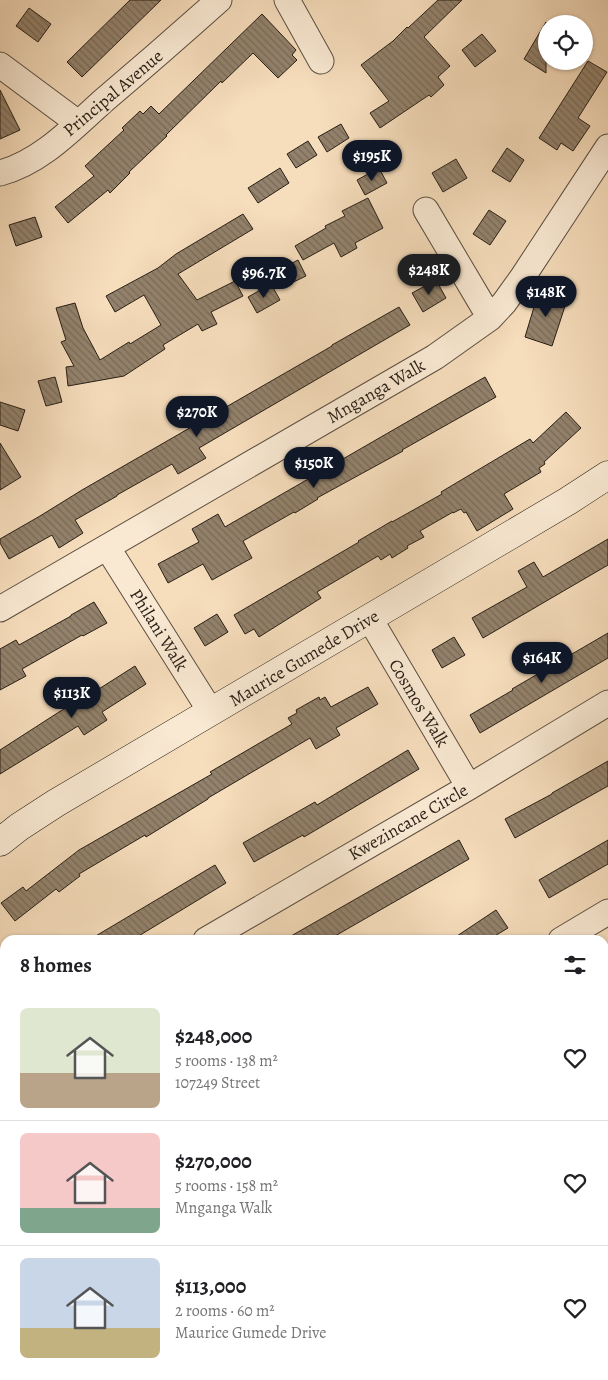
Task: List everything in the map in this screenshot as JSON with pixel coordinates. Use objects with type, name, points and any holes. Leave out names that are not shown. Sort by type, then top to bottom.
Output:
[{"type":"street","name":"Principal Avenue","points":[[0,173],[39,156],[219,0]]},
{"type":"street","points":[[287,0],[321,61]]},
{"type":"street","points":[[0,65],[78,124]]},
{"type":"street","name":"Mnganga Walk","points":[[0,609],[435,357],[490,318],[504,303],[522,278],[608,147]]},
{"type":"street","points":[[426,210],[490,318]]},
{"type":"street","name":"Maurice Gumede Drive","points":[[0,842],[56,803],[370,619],[568,501],[608,475]]},
{"type":"street","name":"Philani Walk","points":[[106,547],[211,712]]},
{"type":"street","name":"Cosmos Walk","points":[[370,619],[469,787]]},
{"type":"street","name":"Kwezincane Circle","points":[[215,935],[469,787],[608,703]]},
{"type":"street","points":[[569,935],[608,912]]},
{"type":"building","points":[[130,0],[161,0],[82,77],[67,62]]},
{"type":"building","points":[[438,0],[462,0],[424,37],[450,66],[438,77],[444,85],[431,97],[429,95],[380,128],[370,113],[389,101],[361,65],[393,41]]},
{"type":"building","points":[[29,8],[51,24],[38,42],[16,26]]},
{"type":"building","points":[[262,14],[296,50],[292,55],[297,60],[278,78],[253,53],[222,83],[221,81],[110,193],[108,190],[68,223],[55,207],[94,176],[85,166],[124,130],[122,128],[140,111],[143,114],[151,106],[159,114]]},
{"type":"building","points":[[482,34],[496,51],[475,67],[462,50]]},
{"type":"building","points":[[538,35],[538,68],[524,59]]},
{"type":"building","points":[[593,64],[607,72],[578,118],[590,126],[573,151],[561,143],[557,150],[539,138],[582,70],[593,70]]},
{"type":"building","points":[[0,90],[20,130],[0,139]]},
{"type":"building","points":[[341,124],[349,138],[327,152],[318,137]]},
{"type":"building","points":[[308,141],[317,155],[296,168],[287,154]]},
{"type":"building","points":[[507,148],[524,160],[510,182],[492,171]]},
{"type":"building","points":[[456,159],[467,178],[443,192],[432,173]]},
{"type":"building","points":[[280,168],[289,183],[258,203],[248,188]]},
{"type":"building","points":[[379,168],[387,183],[365,195],[357,180]]},
{"type":"building","points":[[368,198],[383,228],[355,243],[357,248],[341,257],[334,243],[303,260],[295,246],[326,228],[325,226],[345,216],[342,211]]},
{"type":"building","points":[[489,210],[506,221],[490,245],[473,234]]},
{"type":"building","points":[[243,214],[253,229],[178,274],[197,300],[235,281],[243,296],[211,312],[217,324],[202,331],[198,324],[163,345],[165,349],[124,376],[68,386],[66,367],[74,366],[61,342],[66,340],[56,308],[75,303],[83,328],[100,360],[161,325],[144,295],[115,312],[106,296],[158,268],[176,254]]},
{"type":"building","points":[[35,217],[42,237],[16,246],[9,225]]},
{"type":"building","points":[[298,260],[306,276],[283,287],[275,272]]},
{"type":"building","points":[[436,280],[446,298],[423,312],[412,293]]},
{"type":"building","points":[[271,284],[280,300],[257,313],[248,297]]},
{"type":"building","points":[[546,290],[568,297],[552,346],[525,337],[537,297],[543,299]]},
{"type":"building","points":[[399,307],[410,325],[199,448],[206,458],[178,474],[172,464],[75,520],[83,533],[59,548],[52,535],[9,559],[0,543],[0,539]]},
{"type":"building","points":[[55,377],[62,402],[46,406],[38,381]]},
{"type":"building","points":[[485,377],[496,397],[243,541],[252,558],[212,580],[203,564],[168,583],[158,564],[199,542],[192,529],[218,514],[225,527]]},
{"type":"building","points":[[0,402],[25,410],[18,431],[0,425]]},
{"type":"building","points":[[566,412],[581,428],[544,462],[545,464],[539,468],[541,472],[504,494],[513,509],[477,531],[466,512],[464,513],[461,509],[453,512],[420,531],[424,537],[407,546],[408,548],[392,558],[390,554],[381,560],[378,556],[317,592],[321,598],[259,637],[254,629],[245,634],[234,615],[392,521],[442,494],[441,492],[530,439],[533,443]]},
{"type":"building","points":[[0,443],[21,477],[0,490]]},
{"type":"building","points":[[608,539],[608,565],[483,638],[472,618],[527,587],[518,571],[534,562],[543,577]]},
{"type":"building","points":[[94,602],[107,623],[22,669],[26,676],[0,690],[0,649],[16,640],[19,645]]},
{"type":"building","points":[[217,614],[228,632],[205,646],[194,628]]},
{"type":"building","points":[[608,633],[608,658],[480,733],[470,715]]},
{"type":"building","points":[[454,637],[465,655],[442,668],[432,650]]},
{"type":"building","points":[[135,666],[146,684],[102,712],[107,720],[84,735],[78,726],[0,774],[0,750]]},
{"type":"building","points":[[368,687],[378,704],[336,728],[340,735],[316,749],[310,738],[146,837],[145,835],[79,874],[80,876],[59,892],[56,889],[15,921],[1,903],[23,887],[26,891],[79,850],[212,774],[210,772],[292,724],[288,718],[297,713],[296,710],[319,697],[320,700],[325,697],[331,707]]},
{"type":"building","points":[[408,750],[419,769],[304,837],[303,835],[254,862],[243,843],[315,802],[317,805]]},
{"type":"building","points":[[608,761],[608,786],[515,838],[505,819]]},
{"type":"building","points":[[459,840],[469,859],[337,935],[293,935]]},
{"type":"building","points":[[608,840],[608,864],[549,898],[539,880]]},
{"type":"building","points":[[215,865],[226,883],[140,935],[97,935]]},
{"type":"building","points":[[496,910],[508,928],[496,935],[458,935]]}]
